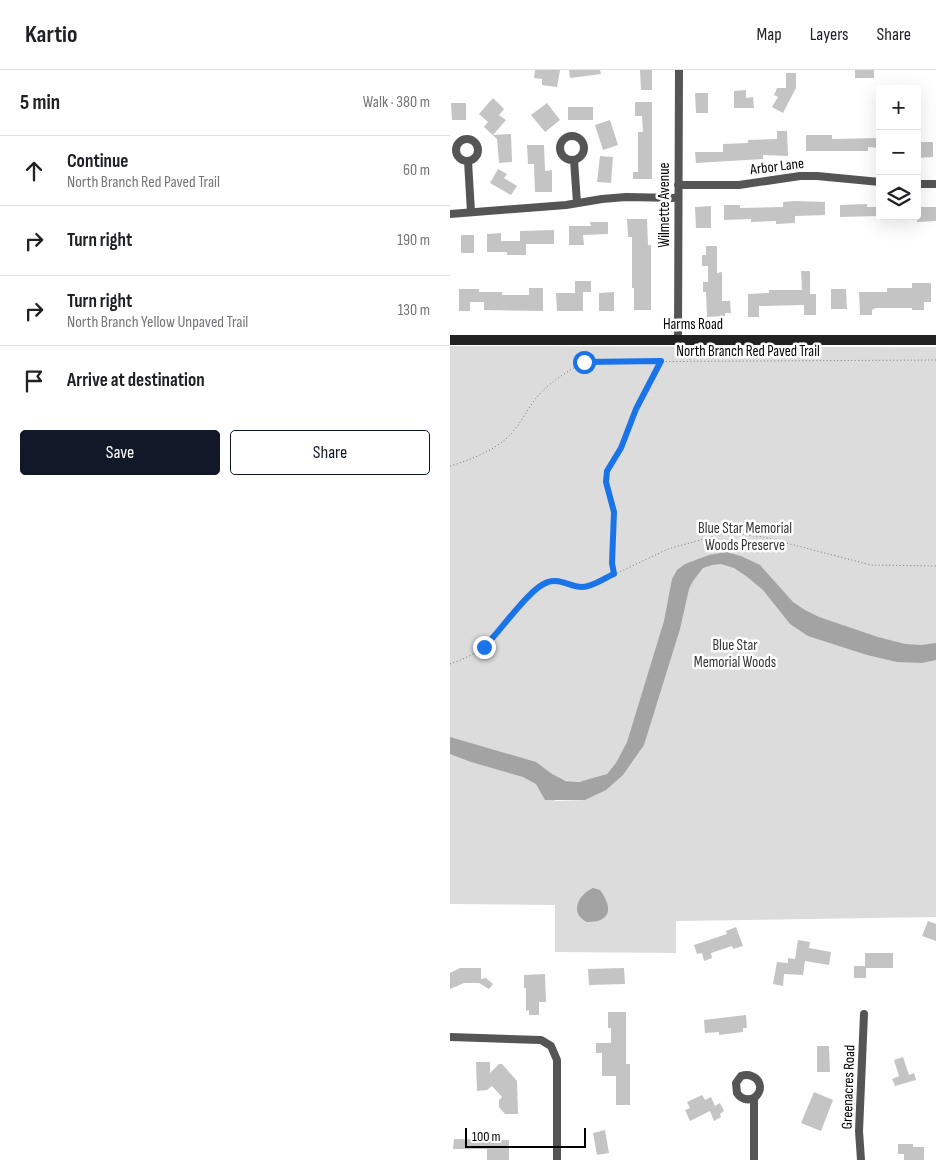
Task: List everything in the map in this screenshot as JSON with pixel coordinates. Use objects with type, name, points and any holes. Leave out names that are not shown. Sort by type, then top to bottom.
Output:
[{"type":"main road","name":"Harms Road","points":[[450,340],[936,340]]},
{"type":"street","name":"Wilmette Avenue","points":[[678,339],[679,70]]},
{"type":"street","points":[[574,160],[577,203]]},
{"type":"street","points":[[468,161],[471,212]]},
{"type":"street","name":"Arbor Lane","points":[[678,185],[738,184],[800,176],[876,182]]},
{"type":"street","points":[[921,184],[936,184]]},
{"type":"street","points":[[450,214],[626,197],[678,198]]},
{"type":"street","name":"Greenacres Road","points":[[861,1160],[860,1131],[864,1014]]},
{"type":"street","points":[[450,1037],[541,1040],[551,1046],[556,1060],[557,1071],[557,1160]]},
{"type":"street","points":[[754,1098],[754,1160]]},
{"type":"path","points":[[690,346],[690,361]]},
{"type":"path","name":"North Branch Red Paved Trail","points":[[450,466],[488,450],[503,441],[514,430],[544,388],[584,362],[936,360]]},
{"type":"path","points":[[614,574],[612,563],[614,512],[606,482],[607,471],[621,448],[636,409],[661,361]]},
{"type":"path","points":[[450,664],[484,647],[505,625],[530,593],[546,582],[555,580],[584,587],[668,548],[725,533],[763,537],[871,565],[936,566]]},
{"type":"green space","name":"Blue Star Memorial Woods Preserve","points":[[450,346],[936,347],[936,917],[676,921],[676,953],[555,952],[555,905],[450,904]],"holes":[[[635,716],[623,775],[585,800],[555,801],[555,776],[564,780],[584,781],[604,776],[613,768],[625,747]]]},
{"type":"shaded area","points":[[726,552],[741,556],[760,565],[793,602],[805,610],[819,617],[905,644],[921,645],[936,643],[936,660],[922,663],[897,662],[867,655],[808,636],[790,624],[763,590],[746,576],[734,568],[721,564],[712,565],[703,568],[689,589],[680,629],[644,745],[623,775],[606,790],[585,800],[545,800],[536,784],[523,777],[450,754],[450,737],[536,762],[552,774],[566,781],[579,782],[607,774],[616,763],[627,742],[664,621],[672,579],[677,570],[685,564],[709,555]]},
{"type":"shaded area","points":[[593,888],[600,890],[604,896],[608,912],[602,919],[587,922],[581,918],[577,909],[583,895]]},
{"type":"building","points":[[535,70],[560,70],[557,87],[542,85],[542,79],[534,78]]},
{"type":"building","points":[[569,70],[600,70],[601,74],[570,78]]},
{"type":"building","points":[[640,70],[652,70],[652,90],[641,90]]},
{"type":"building","points":[[855,70],[874,70],[874,78],[855,78]]},
{"type":"building","points":[[786,73],[796,73],[796,88],[783,113],[772,107],[778,97],[774,95],[777,88],[786,88]]},
{"type":"building","points":[[746,90],[746,98],[753,97],[754,108],[734,108],[734,91]]},
{"type":"building","points":[[695,93],[708,93],[708,113],[696,113]]},
{"type":"building","points":[[493,98],[504,109],[499,115],[506,120],[493,135],[511,134],[512,162],[499,163],[497,139],[484,127],[488,122],[479,114]]},
{"type":"building","points":[[635,102],[652,102],[652,179],[633,179],[633,172],[638,172],[638,132],[643,132],[642,116],[635,116]]},
{"type":"building","points":[[451,103],[466,103],[466,120],[452,120]]},
{"type":"building","points":[[547,103],[560,120],[545,132],[531,115]]},
{"type":"building","points":[[568,107],[593,107],[593,120],[568,120]]},
{"type":"building","points":[[610,120],[618,145],[603,150],[595,125]]},
{"type":"building","points":[[777,131],[787,131],[788,156],[763,155],[763,159],[696,163],[695,152],[723,152],[723,144],[748,143],[748,140],[777,139]]},
{"type":"building","points":[[806,135],[832,135],[832,139],[876,138],[876,148],[868,147],[868,151],[806,151]]},
{"type":"building","points":[[921,142],[933,142],[933,157],[921,158]]},
{"type":"building","points":[[527,145],[544,145],[545,171],[552,170],[552,192],[535,192],[534,164],[528,164]]},
{"type":"building","points":[[600,156],[613,157],[611,183],[597,182]]},
{"type":"building","points":[[498,169],[507,174],[504,178],[517,186],[511,195],[490,183]]},
{"type":"building","points":[[783,202],[825,202],[825,215],[795,216],[795,223],[776,224],[776,221],[751,222],[751,219],[724,220],[724,205],[740,205],[740,208],[783,207]]},
{"type":"building","points":[[867,204],[867,207],[876,207],[876,216],[840,217],[840,205]]},
{"type":"building","points":[[711,206],[711,228],[696,228],[695,207]]},
{"type":"building","points":[[921,207],[936,207],[936,221],[917,222],[917,220],[921,220]]},
{"type":"building","points":[[627,219],[647,219],[648,245],[651,245],[651,310],[634,310],[632,237],[628,237]]},
{"type":"building","points":[[590,222],[608,222],[608,234],[583,235],[584,245],[569,245],[569,226],[591,226]]},
{"type":"building","points":[[554,230],[554,244],[526,244],[526,255],[507,255],[507,252],[487,252],[487,234],[501,233],[501,241],[520,241],[520,231]]},
{"type":"building","points":[[461,235],[474,235],[474,253],[461,253]]},
{"type":"building","points":[[706,246],[717,246],[717,273],[722,272],[722,301],[730,301],[731,313],[725,313],[725,316],[707,317],[706,292],[703,292],[703,282],[708,282],[708,266],[702,266],[702,255],[706,255]]},
{"type":"building","points":[[801,271],[810,271],[810,294],[816,294],[816,315],[804,315],[804,305],[759,306],[759,317],[748,317],[748,294],[769,293],[769,290],[802,290]]},
{"type":"building","points":[[575,281],[591,281],[591,292],[583,292],[583,311],[557,311],[556,293],[575,293]]},
{"type":"building","points":[[912,283],[931,283],[931,302],[924,302],[924,310],[876,308],[872,310],[872,315],[860,315],[859,292],[887,292],[887,288],[912,288]]},
{"type":"building","points":[[529,288],[543,288],[543,311],[484,310],[484,302],[470,302],[470,311],[459,311],[459,289],[479,289],[479,292],[502,292],[502,295],[529,295]]},
{"type":"building","points":[[831,289],[846,289],[847,309],[831,309]]},
{"type":"building","points":[[614,292],[614,311],[599,311],[599,293]]},
{"type":"building","points":[[928,921],[936,924],[936,941],[922,936]]},
{"type":"building","points":[[736,927],[743,946],[733,949],[732,946],[711,953],[712,958],[704,961],[702,953],[697,954],[694,945],[727,934],[726,931]]},
{"type":"building","points":[[798,940],[810,942],[809,948],[831,952],[829,965],[805,961],[803,975],[784,974],[783,986],[773,984],[777,962],[788,963],[788,958],[795,959]]},
{"type":"building","points":[[865,953],[893,953],[893,968],[866,968],[866,978],[854,978],[854,966],[865,966]]},
{"type":"building","points":[[460,968],[481,968],[481,979],[486,978],[493,984],[489,989],[479,983],[464,983],[450,989],[450,973]]},
{"type":"building","points":[[624,968],[625,984],[589,985],[588,969]]},
{"type":"building","points":[[545,974],[546,1002],[539,1002],[539,1015],[529,1015],[529,1010],[526,1011],[524,975]]},
{"type":"building","points":[[608,1012],[626,1012],[626,1064],[630,1064],[630,1105],[616,1105],[616,1076],[602,1076],[602,1053],[596,1053],[596,1043],[611,1043],[611,1028],[608,1028]]},
{"type":"building","points":[[746,1015],[747,1028],[743,1028],[743,1032],[719,1035],[719,1032],[705,1033],[704,1020]]},
{"type":"building","points":[[817,1046],[829,1046],[830,1072],[817,1072]]},
{"type":"building","points":[[903,1057],[909,1075],[914,1073],[916,1080],[895,1086],[892,1079],[899,1076],[894,1060]]},
{"type":"building","points":[[476,1062],[490,1062],[490,1073],[499,1064],[502,1064],[517,1081],[518,1114],[505,1114],[499,1107],[499,1100],[502,1097],[492,1086],[487,1090],[477,1091]]},
{"type":"building","points":[[814,1092],[833,1100],[821,1131],[801,1123]]},
{"type":"building","points":[[702,1095],[705,1100],[711,1097],[715,1106],[720,1103],[724,1111],[720,1114],[721,1117],[714,1121],[710,1111],[690,1121],[685,1110],[690,1108],[687,1102]]},
{"type":"building","points":[[605,1130],[609,1153],[597,1155],[593,1133]]},
{"type":"building","points":[[454,1139],[509,1140],[509,1160],[487,1160],[487,1149],[453,1149]]},
{"type":"building","points":[[898,1144],[913,1144],[913,1147],[924,1147],[924,1160],[904,1160],[904,1154],[898,1154]]},
{"type":"route","points":[[484,647],[505,625],[530,593],[546,582],[555,580],[584,587],[614,574],[612,563],[614,512],[606,482],[607,471],[621,448],[636,409],[661,361],[584,362]]},
{"type":"park label","name":"Blue Star Memorial Woods","points":[[735,654]]}]
